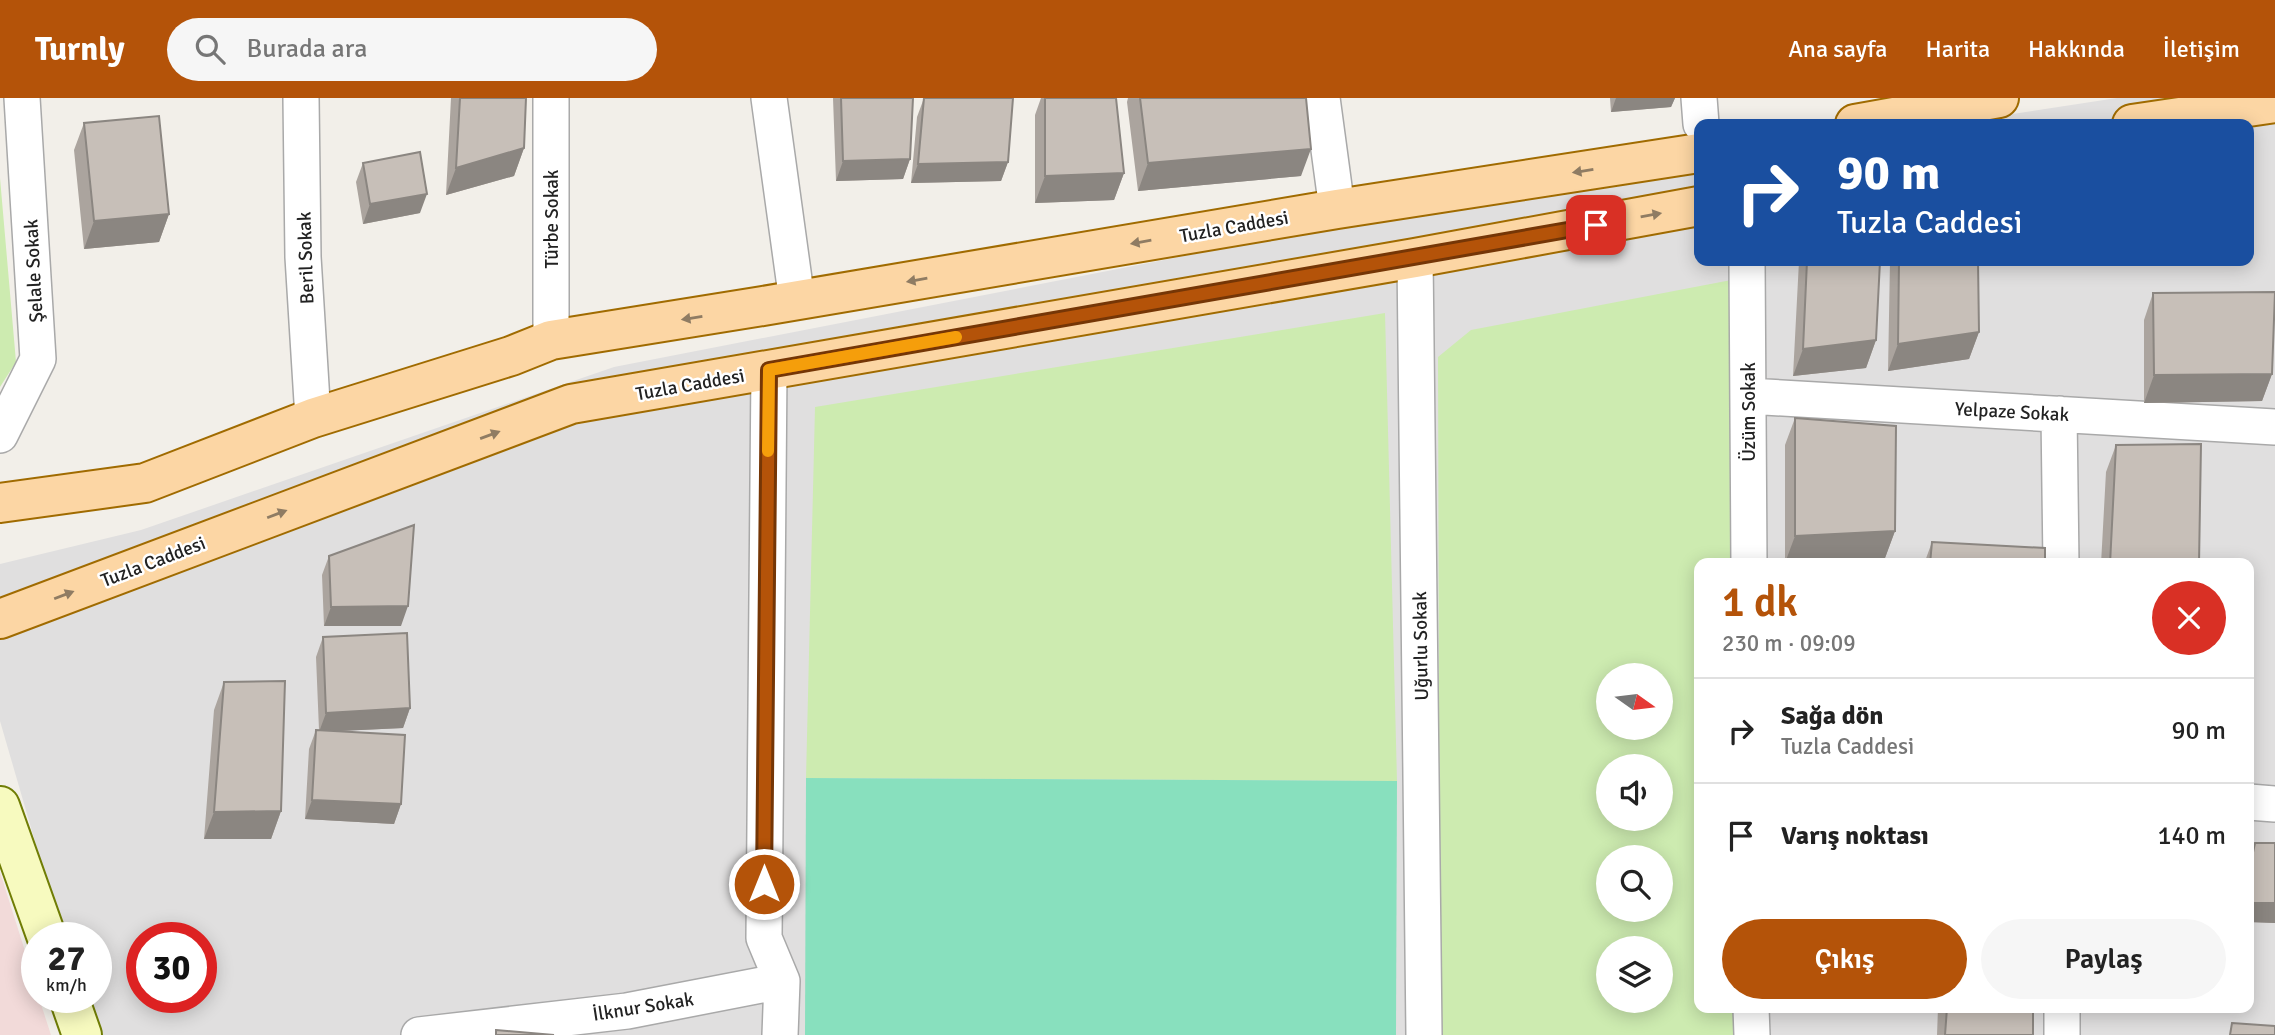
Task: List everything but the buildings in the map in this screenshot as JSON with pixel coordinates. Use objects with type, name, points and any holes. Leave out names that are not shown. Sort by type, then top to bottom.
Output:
[{"type":"main road","points":[[1883,119],[1999,98]]},
{"type":"main road","points":[[2166,119],[2275,103]]},
{"type":"main road","name":"Tuzla Caddesi","points":[[0,503],[145,482],[313,418],[511,356],[551,340],[1337,209],[1694,154]]},
{"type":"main road","name":"Tuzla Caddesi","points":[[0,619],[571,404],[1694,207]]},
{"type":"street","name":"Şelale Sokak","points":[[0,435],[38,359],[22,98]]},
{"type":"street","name":"Beril Sokak","points":[[301,98],[303,257],[313,418]]},
{"type":"street","name":"Türbe Sokak","points":[[551,98],[551,340]]},
{"type":"street","points":[[769,98],[797,301]]},
{"type":"street","points":[[1321,98],[1337,209]]},
{"type":"street","points":[[1699,98],[1701,119]]},
{"type":"street","name":"Uğurlu Sokak","points":[[1415,258],[1424,1035]]},
{"type":"street","name":"Üzüm Sokak","points":[[1747,266],[1749,558]]},
{"type":"street","points":[[769,370],[764,938],[782,981],[780,1035]]},
{"type":"street","name":"Yelpaze Sokak","points":[[1748,396],[2275,426]]},
{"type":"street","points":[[2059,414],[2061,558]]},
{"type":"street","points":[[2254,803],[2275,804]]},
{"type":"street","points":[[0,806],[41,922]]},
{"type":"street","name":"İlknur Sokak","points":[[419,1035],[627,1011],[782,981]]},
{"type":"street","points":[[74,1013],[82,1035]]},
{"type":"street","points":[[1751,1013],[1752,1035]]},
{"type":"street","points":[[2062,1013],[2062,1035]]},
{"type":"shaded area","points":[[2117,98],[2275,98],[2275,1035],[92,1035],[85,1013],[112,1013],[112,922],[58,922],[0,721],[0,564],[141,530],[614,367],[1534,188],[1694,164],[1694,266],[2254,266],[2254,119],[1980,119]]},
{"type":"shaded area","points":[[0,872],[21,938],[21,1013],[44,1013],[51,1035],[0,1035]]},
{"type":"green space","points":[[0,178],[16,362],[0,387]]},
{"type":"green space","points":[[1747,277],[1743,558],[1694,558],[1694,1013],[1737,1013],[1737,1035],[1440,1035],[1438,357],[1471,330]]},
{"type":"green space","points":[[1385,313],[1397,781],[806,778],[815,407]]},
{"type":"green space","points":[[806,778],[1397,781],[1396,1035],[805,1035]]},
{"type":"slow traffic","points":[[768,451],[769,370],[956,337]]},
{"type":"route","points":[[764,884],[769,370],[1596,225]]}]
